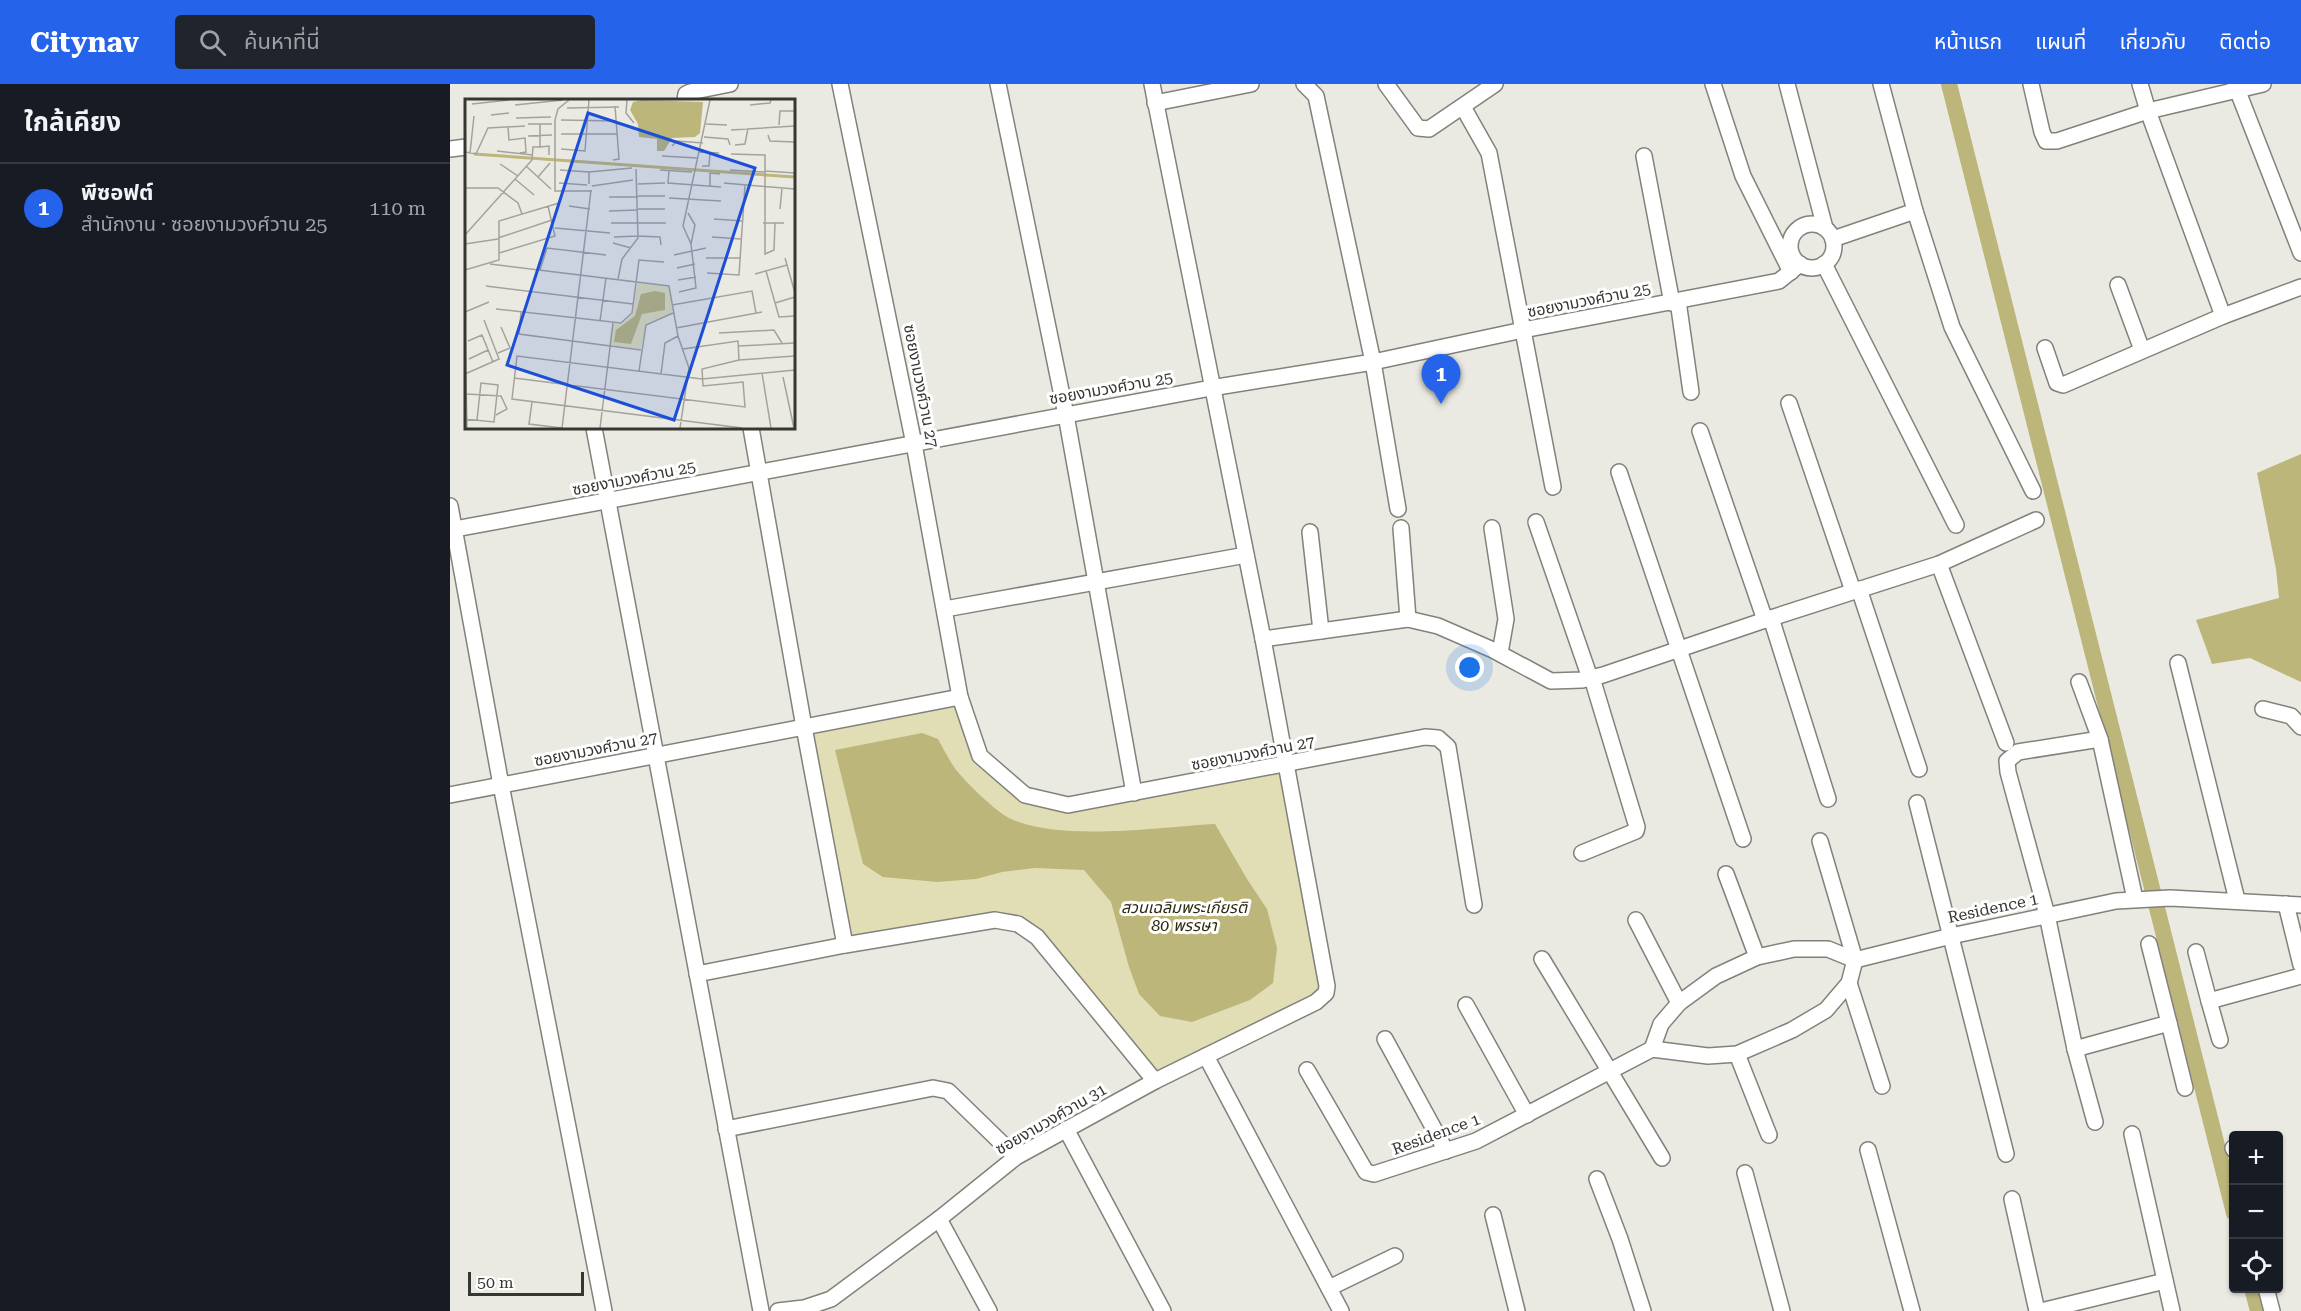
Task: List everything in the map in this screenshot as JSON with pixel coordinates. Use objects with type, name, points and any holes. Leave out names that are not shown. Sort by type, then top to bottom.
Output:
[{"type":"street","points":[[685,99],[686,94],[690,92],[730,84]]},
{"type":"street","name":"ซอยงามวงศ์วาน 27","points":[[840,84],[914,444],[960,697],[980,756],[1025,795],[1068,805],[1285,766],[1425,737],[1438,738],[1448,747],[1474,905]]},
{"type":"street","points":[[998,84],[1066,415],[1134,793]]},
{"type":"street","points":[[1152,84],[1263,639],[1285,766]]},
{"type":"street","points":[[1155,103],[1251,84]]},
{"type":"street","points":[[1304,84],[1316,96],[1373,362],[1398,509]]},
{"type":"street","points":[[1386,84],[1418,128],[1423,130],[1429,129],[1495,84]]},
{"type":"street","points":[[1713,84],[1743,176],[1790,272]]},
{"type":"street","points":[[1787,84],[1833,253],[1824,264],[1790,272]]},
{"type":"street","points":[[1881,84],[1915,211],[1952,327],[2033,491]]},
{"type":"street","points":[[2031,84],[2046,141],[2058,141],[2148,111],[2236,87],[2263,84]]},
{"type":"street","points":[[2140,84],[2223,315]]},
{"type":"street","points":[[2236,87],[2301,253]]},
{"type":"street","points":[[1463,106],[1489,153],[1553,487]]},
{"type":"street","points":[[450,149],[465,147]]},
{"type":"street","points":[[1644,156],[1675,302],[1691,392]]},
{"type":"street","points":[[1790,272],[1790,246],[1794,233],[1804,225],[1811,223],[1829,233],[1915,211]]},
{"type":"street","points":[[1824,264],[1956,525]]},
{"type":"street","name":"ซอยงามวงศ์วาน 25","points":[[452,530],[1211,388],[1373,362],[1523,330],[1675,302],[1790,272]]},
{"type":"street","points":[[2118,285],[2142,350]]},
{"type":"street","points":[[2045,348],[2057,383],[2063,385],[2223,315],[2301,287]]},
{"type":"street","points":[[1789,403],[1919,769]]},
{"type":"street","points":[[594,429],[761,1311]]},
{"type":"street","points":[[751,429],[845,945]]},
{"type":"street","points":[[1700,431],[1768,619],[1828,799]]},
{"type":"street","points":[[1619,472],[1743,838]]},
{"type":"street","points":[[450,506],[452,530],[604,1311]]},
{"type":"street","points":[[1263,639],[1408,619],[1438,626],[1500,653],[1551,681],[1591,678],[1939,564],[2036,520]]},
{"type":"street","points":[[1536,522],[1591,678],[1637,827],[1636,831],[1628,836],[1582,853]]},
{"type":"street","points":[[1401,528],[1408,619]]},
{"type":"street","points":[[1492,528],[1506,619],[1500,653]]},
{"type":"street","points":[[1310,532],[1321,631]]},
{"type":"street","points":[[945,609],[1246,555]]},
{"type":"street","points":[[1939,564],[2006,743]]},
{"type":"street","points":[[2178,663],[2237,900],[2294,904],[2301,965]]},
{"type":"street","points":[[2079,682],[2100,739],[2138,900]]},
{"type":"street","name":"ซอยงามวงศ์วาน 27","points":[[450,795],[960,697]]},
{"type":"street","points":[[2263,709],[2291,716],[2301,727]]},
{"type":"street","points":[[2095,1122],[2075,1049],[2047,915],[2007,772],[2007,761],[2018,752],[2100,739]]},
{"type":"street","name":"ซอยงามวงศ์วาน 31","points":[[778,1311],[804,1308],[831,1299],[939,1219],[1016,1157],[1155,1081],[1316,1002],[1326,993],[1285,766]]},
{"type":"street","points":[[1917,803],[2006,1154]]},
{"type":"street","points":[[1820,841],[1855,960],[1849,983],[1826,1010],[1792,1029],[1737,1054],[1708,1056],[1652,1049],[1661,1024],[1679,1003],[1716,976],[1757,957],[1794,949],[1828,949],[1855,960]]},
{"type":"street","points":[[1726,874],[1757,957]]},
{"type":"street","name":"Residence 1","points":[[1855,960],[1951,936],[2116,901],[2170,898],[2237,900]]},
{"type":"street","points":[[697,974],[845,945],[995,920],[1018,924],[1037,937],[1155,1081]]},
{"type":"street","points":[[1636,920],[1679,1003]]},
{"type":"street","points":[[2149,944],[2185,1088]]},
{"type":"street","points":[[2196,952],[2220,1040]]},
{"type":"street","points":[[1542,959],[1662,1158]]},
{"type":"street","points":[[2209,1000],[2301,976]]},
{"type":"street","points":[[1849,983],[1882,1086]]},
{"type":"street","points":[[1467,1005],[1527,1115]]},
{"type":"street","points":[[2075,1049],[2169,1023]]},
{"type":"street","points":[[1385,1039],[1446,1151]]},
{"type":"street","name":"Residence 1","points":[[1306,1070],[1366,1172],[1377,1173],[1476,1141],[1652,1049]]},
{"type":"street","points":[[1737,1054],[1769,1135]]},
{"type":"street","points":[[1206,1056],[1341,1311]]},
{"type":"street","points":[[726,1129],[942,1088],[948,1091],[1016,1157]]},
{"type":"street","points":[[1066,1129],[1163,1311]]},
{"type":"street","points":[[2132,1134],[2172,1311]]},
{"type":"street","points":[[1868,1150],[1912,1311]]},
{"type":"street","points":[[1745,1173],[1782,1311]]},
{"type":"street","points":[[1597,1179],[1620,1239],[1643,1311]]},
{"type":"street","points":[[2012,1199],[2039,1311],[2164,1281]]},
{"type":"street","points":[[1492,1215],[1517,1311]]},
{"type":"street","points":[[939,1219],[989,1311]]},
{"type":"street","points":[[1329,1288],[1395,1256]]},
{"type":"street","points":[[2267,1293],[2272,1311]]},
{"type":"green space","name":"สวนเฉลิมพระเกียรติ 80 พรรษา","points":[[956,695],[973,762],[1022,804],[1067,813],[1280,772],[1323,993],[1156,1075],[1022,920],[848,941],[809,723]]},
{"type":"shaded area","points":[[2301,454],[2301,682],[2250,658],[2212,664],[2196,620],[2279,598],[2276,569],[2257,473]]},
{"type":"shaded area","points":[[922,733],[938,739],[958,773],[989,803],[1005,816],[1032,826],[1056,830],[1111,831],[1215,824],[1267,909],[1277,948],[1273,983],[1250,1000],[1192,1022],[1160,1016],[1139,994],[1111,902],[1084,870],[1035,868],[1002,872],[976,879],[937,882],[883,877],[863,864],[835,750]]},
{"type":"waterway","points":[[1949,84],[2229,1193]]},
{"type":"waterway","points":[[2253,1293],[2258,1311]]},
{"type":"place","name":"พีซอฟต์","points":[[1441,404]]}]
